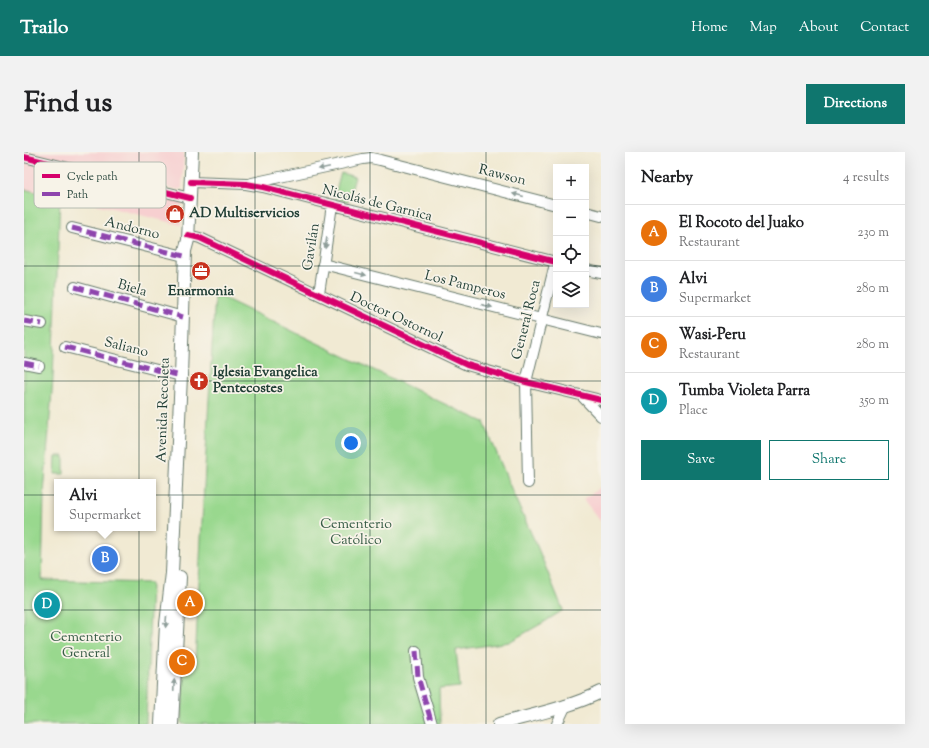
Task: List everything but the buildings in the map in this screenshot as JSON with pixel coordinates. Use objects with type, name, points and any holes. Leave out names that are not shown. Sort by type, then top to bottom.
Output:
[{"type":"main road","name":"Avenida Recoleta","points":[[161,724],[166,629],[172,573],[181,376],[184,256],[188,238],[192,152]]},
{"type":"main road","name":"Avenida Recoleta","points":[[172,724],[180,573],[190,319],[192,251],[188,238]]},
{"type":"main road","points":[[499,724],[566,705],[601,692]]},
{"type":"street","points":[[24,157],[44,162]]},
{"type":"street","name":"Rawson","points":[[246,184],[371,158],[553,204]]},
{"type":"street","points":[[277,191],[276,186],[278,178]]},
{"type":"street","name":"Nicolás de Garnica","points":[[191,182],[246,184],[553,260]]},
{"type":"street","points":[[166,192],[190,198]]},
{"type":"street","name":"Gavilán","points":[[319,294],[332,205]]},
{"type":"street","points":[[589,213],[601,216]]},
{"type":"street","name":"Andorno","points":[[72,228],[184,256]]},
{"type":"street","name":"Doctor Ostornol","points":[[188,238],[200,238],[467,365],[526,382],[601,400]]},
{"type":"street","name":"Los Pamperos","points":[[323,264],[601,334]]},
{"type":"street","points":[[589,271],[601,273]]},
{"type":"street","name":"General Roca","points":[[528,482],[526,382],[553,272]]},
{"type":"street","name":"Biela","points":[[75,287],[183,317]]},
{"type":"street","points":[[24,321],[42,324]]},
{"type":"street","name":"Saliano","points":[[65,347],[181,376]]},
{"type":"street","points":[[24,363],[40,366]]},
{"type":"street","points":[[582,395],[601,416]]},
{"type":"street","points":[[416,652],[418,677],[432,724]]},
{"type":"street","points":[[557,724],[566,705]]},
{"type":"shaded area","points":[[28,152],[184,152],[182,188],[179,190],[166,187],[166,162],[68,162]]},
{"type":"shaded area","points":[[24,160],[34,162],[34,192],[24,189]]},
{"type":"shaded area","points":[[166,195],[182,199],[181,225],[112,208],[166,208]]},
{"type":"shaded area","points":[[601,487],[601,522],[583,499]]},
{"type":"green space","points":[[341,173],[355,177],[348,202],[334,198]]},
{"type":"green space","name":"Cementerio General","points":[[24,189],[34,192],[34,208],[60,208],[53,378],[44,494],[42,580],[151,583],[146,724],[24,724]]},
{"type":"green space","name":"Cementerio Católico","points":[[215,294],[484,422],[563,610],[509,642],[456,650],[460,687],[439,689],[440,724],[182,724],[184,665],[195,666]]},
{"type":"green space","points":[[56,456],[64,456],[64,474],[55,474]]},
{"type":"marked path","points":[[72,228],[184,256]]},
{"type":"marked path","points":[[75,287],[183,317]]},
{"type":"marked path","points":[[24,321],[42,324]]},
{"type":"marked path","points":[[65,347],[181,376]]},
{"type":"marked path","points":[[24,363],[39,366]]},
{"type":"marked path","points":[[416,651],[418,677],[432,724]]},
{"type":"cycle path","points":[[24,157],[44,162]]},
{"type":"cycle path","points":[[191,182],[246,184],[263,187],[553,261]]},
{"type":"cycle path","points":[[166,192],[190,198]]},
{"type":"cycle path","points":[[188,235],[200,238],[467,365],[526,382],[601,400]]},
{"type":"place","name":"AD Multiservicios","points":[[175,214]]},
{"type":"place","name":"Enarmonia","points":[[201,271]]},
{"type":"place","name":"Iglesia Evangelica Pentecostes","points":[[199,381]]},
{"type":"place","name":"Alvi","points":[[105,559]]},
{"type":"place","name":"El Rocoto del Juako","points":[[190,603]]},
{"type":"place","name":"Tumba Violeta Parra","points":[[47,605]]},
{"type":"place","name":"Wasi-Peru","points":[[182,662]]}]
